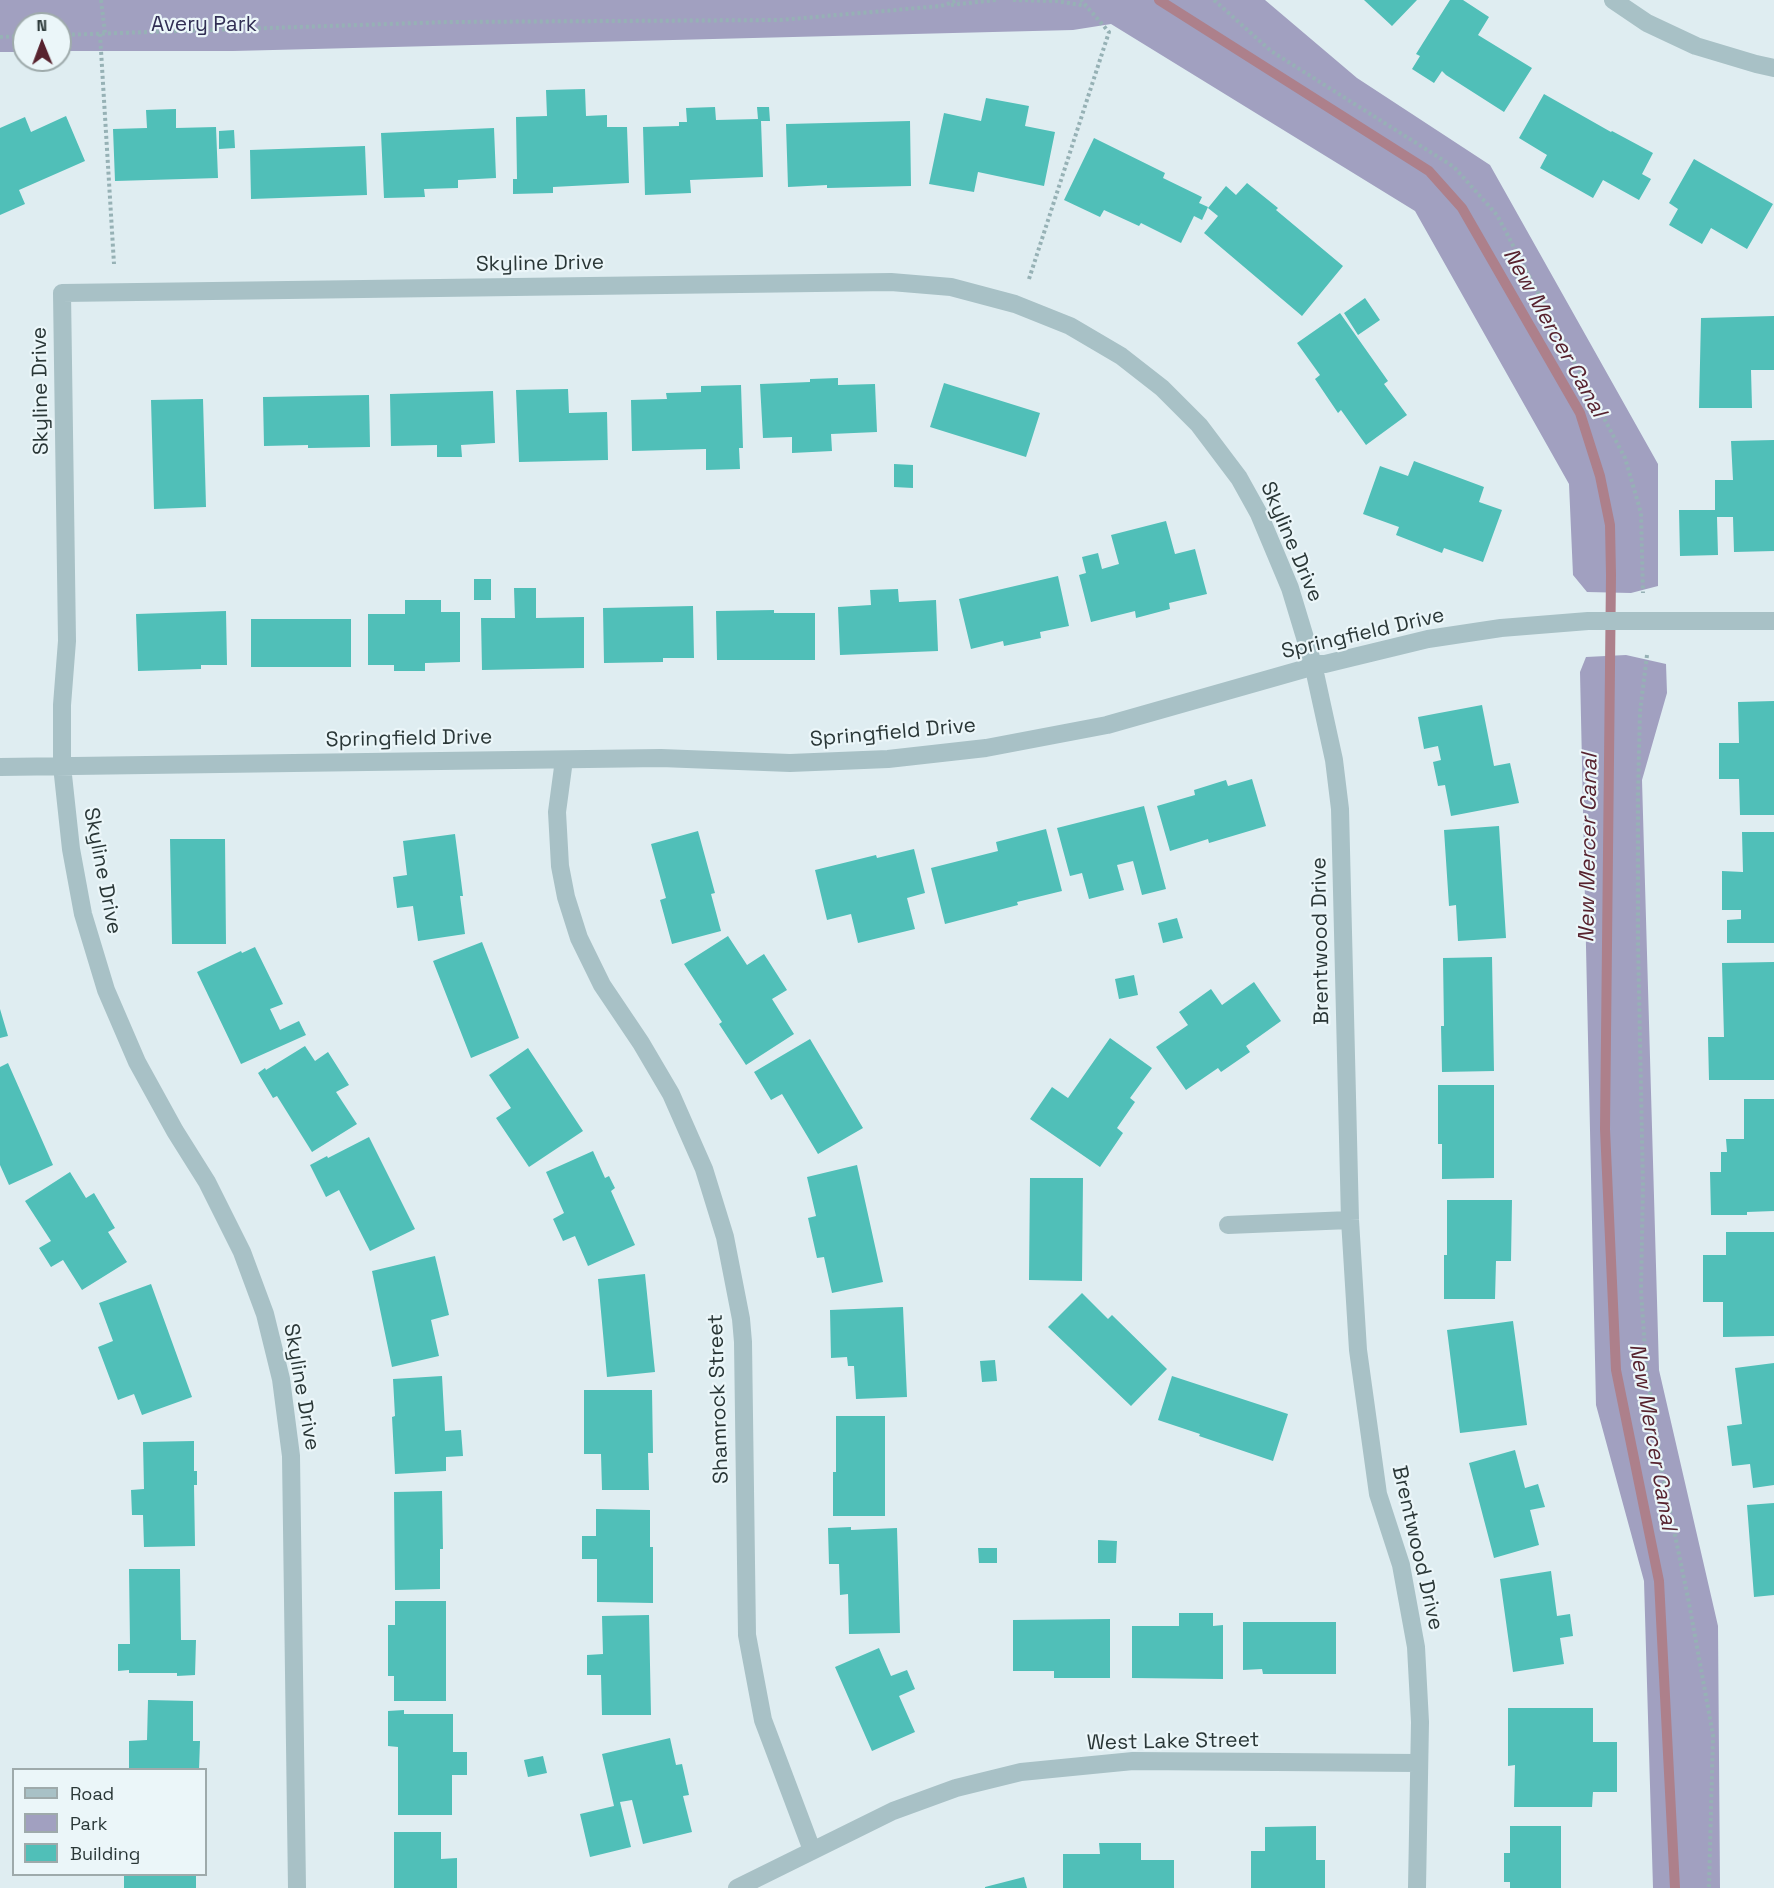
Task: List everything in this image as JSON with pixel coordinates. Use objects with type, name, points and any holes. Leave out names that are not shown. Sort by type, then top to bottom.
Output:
[{"type":"street","points":[[1613,0],[1647,23],[1696,46],[1774,68]]},
{"type":"street","name":"Skyline Drive","points":[[297,1888],[291,1456],[281,1379],[265,1314],[242,1252],[207,1182],[175,1131],[137,1062],[106,990],[83,914],[70,849],[62,766],[62,705],[67,641],[62,293],[891,282],[951,287],[1020,305],[1070,326],[1121,356],[1162,388],[1199,425],[1239,478],[1259,514],[1290,588],[1313,664]]},
{"type":"street","name":"Springfield Drive","points":[[0,767],[661,758],[790,763],[888,759],[986,748],[1107,725],[1304,669],[1313,664],[1325,664],[1438,637],[1501,628],[1588,621],[1774,621]]},
{"type":"street","name":"Brentwood Drive","points":[[1313,664],[1334,760],[1340,809],[1350,1220],[1358,1350],[1378,1494],[1401,1565],[1416,1647],[1420,1722],[1417,1888]]},
{"type":"street","name":"Shamrock Street","points":[[564,760],[557,813],[560,866],[566,897],[579,938],[602,985],[641,1043],[671,1094],[704,1169],[725,1237],[741,1319],[743,1342],[747,1635],[763,1720],[812,1850]]},
{"type":"street","points":[[1227,1225],[1350,1220]]},
{"type":"street","name":"West Lake Street","points":[[737,1888],[893,1811],[956,1788],[1021,1772],[1133,1761],[1418,1763]]},
{"type":"path","points":[[101,0],[116,292]]},
{"type":"path","points":[[941,6],[959,0]]},
{"type":"path","points":[[72,34],[448,22],[780,20],[996,0]]},
{"type":"path","points":[[1013,0],[1056,1],[1086,6]]},
{"type":"path","points":[[1020,305],[1109,32],[1082,0]]},
{"type":"path","points":[[1214,0],[1271,51],[1454,167],[1497,215],[1625,458],[1641,513],[1643,593]]},
{"type":"path","points":[[1647,655],[1640,712],[1638,794],[1638,952],[1643,1186],[1641,1290],[1646,1366],[1662,1473],[1713,1735],[1709,1888]]},
{"type":"green space","name":"Avery Park","points":[[0,0],[1265,0],[1357,78],[1490,165],[1658,464],[1658,586],[1631,593],[1587,592],[1573,575],[1569,484],[1415,211],[1111,24],[1073,30],[233,51],[72,51],[72,12],[12,12],[12,52],[0,52]]},
{"type":"green space","points":[[1626,655],[1666,664],[1667,693],[1642,780],[1659,1370],[1718,1626],[1720,1888],[1653,1888],[1644,1581],[1596,1405],[1580,672],[1586,657]]},
{"type":"building","points":[[1364,0],[1417,0],[1392,26]]},
{"type":"building","points":[[1450,0],[1463,0],[1489,17],[1478,35],[1532,68],[1504,112],[1442,71],[1434,83],[1412,69],[1420,56],[1416,54]]},
{"type":"building","points":[[585,89],[586,116],[607,115],[607,127],[627,127],[629,183],[553,187],[553,193],[513,194],[513,179],[517,179],[516,117],[547,116],[546,90]]},
{"type":"building","points":[[1544,94],[1653,153],[1642,174],[1651,179],[1639,200],[1603,180],[1593,198],[1540,168],[1547,155],[1519,138]]},
{"type":"building","points":[[986,98],[1029,106],[1025,126],[1055,132],[1044,186],[978,172],[974,192],[929,184],[944,113],[981,121]]},
{"type":"building","points":[[715,107],[716,120],[758,119],[757,107],[769,107],[770,121],[761,121],[763,177],[690,180],[691,193],[645,195],[643,127],[679,126],[679,122],[687,122],[686,108]]},
{"type":"building","points":[[176,109],[176,128],[216,127],[218,178],[115,181],[113,129],[147,128],[146,110]]},
{"type":"building","points":[[66,116],[85,161],[19,190],[25,204],[0,215],[0,128],[25,117],[31,132]]},
{"type":"building","points":[[910,121],[911,186],[788,187],[786,124]]},
{"type":"building","points":[[494,128],[496,178],[458,180],[458,188],[424,189],[425,197],[384,198],[381,133]]},
{"type":"building","points":[[234,130],[235,148],[219,149],[219,131]]},
{"type":"building","points":[[1094,138],[1165,173],[1163,178],[1202,197],[1199,203],[1208,207],[1202,220],[1194,216],[1181,243],[1141,223],[1139,226],[1104,210],[1100,217],[1064,200]]},
{"type":"building","points":[[365,146],[367,195],[251,199],[250,150]]},
{"type":"building","points":[[1694,159],[1773,204],[1747,249],[1711,228],[1702,244],[1669,225],[1678,209],[1669,203]]},
{"type":"building","points":[[1247,183],[1343,266],[1302,316],[1204,233],[1218,216],[1208,208],[1226,186],[1236,195]]},
{"type":"building","points":[[1365,298],[1380,320],[1358,335],[1344,313]]},
{"type":"building","points":[[1340,313],[1388,381],[1384,384],[1407,415],[1366,445],[1341,410],[1338,413],[1315,379],[1320,375],[1297,343]]},
{"type":"building","points":[[1774,316],[1774,370],[1751,370],[1752,408],[1699,408],[1701,318]]},
{"type":"building","points":[[838,378],[838,385],[875,384],[877,432],[831,434],[832,451],[792,453],[792,437],[763,438],[760,384],[810,382],[810,379]]},
{"type":"building","points":[[944,383],[1040,413],[1026,457],[930,427]]},
{"type":"building","points":[[741,385],[743,448],[739,448],[740,469],[706,470],[706,449],[632,451],[631,400],[667,399],[666,393],[701,392],[701,386]]},
{"type":"building","points":[[568,389],[569,413],[607,412],[608,460],[519,462],[516,390]]},
{"type":"building","points":[[493,391],[495,443],[461,445],[462,457],[437,457],[437,445],[391,446],[390,394]]},
{"type":"building","points":[[369,395],[370,447],[264,446],[263,397]]},
{"type":"building","points":[[203,399],[206,507],[154,509],[151,400]]},
{"type":"building","points":[[1774,440],[1774,551],[1734,552],[1733,517],[1717,517],[1718,555],[1680,556],[1679,510],[1715,510],[1715,480],[1733,480],[1731,441]]},
{"type":"building","points":[[1414,461],[1484,487],[1479,502],[1502,510],[1483,562],[1444,548],[1442,553],[1396,535],[1399,527],[1363,514],[1380,466],[1408,476]]},
{"type":"building","points":[[894,464],[913,465],[913,488],[894,487]]},
{"type":"building","points":[[1166,521],[1175,554],[1195,549],[1207,594],[1169,603],[1170,609],[1136,618],[1135,611],[1091,622],[1079,575],[1086,573],[1082,557],[1098,553],[1102,569],[1119,564],[1111,535]]},
{"type":"building","points":[[1058,576],[1069,626],[1040,632],[1041,638],[1004,646],[1003,641],[971,649],[959,599]]},
{"type":"building","points":[[474,579],[491,579],[491,600],[474,600]]},
{"type":"building","points":[[514,588],[536,588],[536,618],[584,617],[584,668],[482,670],[481,618],[515,618]]},
{"type":"building","points":[[898,589],[899,602],[936,600],[938,651],[840,655],[838,607],[871,605],[870,590]]},
{"type":"building","points":[[405,600],[441,600],[441,612],[460,612],[460,662],[425,663],[425,671],[394,671],[394,665],[368,665],[368,614],[405,614]]},
{"type":"building","points":[[693,606],[694,658],[663,658],[663,662],[604,663],[603,608]]},
{"type":"building","points":[[774,610],[774,613],[815,613],[815,660],[717,660],[716,611]]},
{"type":"building","points":[[226,611],[227,665],[201,665],[201,669],[138,671],[136,614]]},
{"type":"building","points":[[251,619],[351,619],[351,667],[251,667]]},
{"type":"building","points":[[1774,701],[1774,815],[1740,815],[1739,779],[1719,779],[1719,743],[1739,743],[1738,702]]},
{"type":"building","points":[[1482,705],[1494,766],[1510,763],[1519,803],[1451,816],[1445,785],[1438,786],[1433,762],[1441,760],[1438,746],[1424,749],[1418,717]]},
{"type":"building","points":[[1252,779],[1266,826],[1209,843],[1208,839],[1170,851],[1157,806],[1195,795],[1194,790],[1226,780],[1228,786]]},
{"type":"building","points":[[1144,806],[1166,889],[1142,895],[1133,861],[1117,865],[1124,890],[1089,899],[1082,873],[1070,876],[1057,828]]},
{"type":"building","points":[[1499,826],[1506,938],[1458,941],[1456,905],[1449,906],[1444,830]]},
{"type":"building","points":[[1046,829],[1062,891],[945,924],[931,868],[998,851],[996,842]]},
{"type":"building","points":[[698,831],[715,893],[711,894],[721,931],[672,944],[660,900],[666,898],[651,844]]},
{"type":"building","points":[[1742,832],[1774,832],[1774,943],[1727,943],[1727,920],[1741,919],[1741,910],[1722,910],[1722,871],[1743,872]]},
{"type":"building","points":[[455,834],[465,934],[418,941],[413,906],[397,908],[393,877],[407,875],[403,841]]},
{"type":"building","points":[[170,839],[225,839],[226,944],[172,944]]},
{"type":"building","points":[[914,849],[925,893],[907,898],[915,929],[858,943],[851,914],[827,920],[815,870],[876,855],[877,858]]},
{"type":"building","points":[[1177,918],[1183,938],[1163,943],[1158,923]]},
{"type":"building","points":[[728,936],[747,965],[764,954],[787,990],[772,999],[794,1034],[746,1065],[719,1024],[722,1022],[684,964]]},
{"type":"building","points":[[482,942],[519,1038],[471,1058],[433,961]]},
{"type":"building","points":[[255,947],[283,1004],[270,1009],[280,1030],[299,1021],[306,1035],[241,1064],[197,972],[241,951],[242,953]]},
{"type":"building","points":[[1492,957],[1494,1071],[1442,1072],[1443,958]]},
{"type":"building","points":[[1774,962],[1774,1080],[1709,1080],[1708,1037],[1724,1037],[1722,963]]},
{"type":"building","points":[[1134,975],[1138,995],[1119,999],[1115,979]]},
{"type":"building","points":[[1254,982],[1281,1021],[1246,1046],[1250,1052],[1221,1072],[1218,1068],[1186,1090],[1156,1047],[1188,1025],[1179,1012],[1211,989],[1222,1005]]},
{"type":"building","points":[[0,1009],[8,1036],[0,1038]]},
{"type":"building","points":[[1110,1038],[1152,1068],[1130,1098],[1135,1102],[1117,1128],[1123,1133],[1100,1167],[1030,1119],[1052,1087],[1068,1098]]},
{"type":"building","points":[[810,1039],[863,1128],[818,1154],[782,1094],[771,1100],[754,1072]]},
{"type":"building","points":[[305,1046],[315,1061],[328,1052],[349,1085],[336,1092],[357,1124],[312,1152],[277,1096],[273,1098],[258,1073]]},
{"type":"building","points":[[528,1048],[583,1131],[529,1167],[496,1118],[511,1108],[489,1075]]},
{"type":"building","points":[[8,1063],[53,1165],[9,1185],[0,1165],[0,1067]]},
{"type":"building","points":[[1438,1085],[1494,1085],[1494,1178],[1442,1179],[1442,1144],[1438,1144]]},
{"type":"building","points":[[1744,1099],[1774,1099],[1774,1211],[1747,1212],[1747,1215],[1711,1215],[1710,1172],[1721,1172],[1721,1152],[1727,1152],[1726,1139],[1744,1139]]},
{"type":"building","points":[[369,1137],[415,1229],[370,1251],[339,1190],[326,1197],[310,1165]]},
{"type":"building","points":[[593,1151],[605,1178],[609,1176],[615,1188],[611,1191],[635,1245],[588,1266],[575,1236],[563,1241],[553,1219],[564,1213],[546,1172]]},
{"type":"building","points":[[857,1165],[883,1282],[832,1293],[824,1257],[817,1258],[808,1218],[816,1216],[807,1177]]},
{"type":"building","points":[[70,1172],[86,1198],[94,1193],[115,1228],[108,1232],[127,1262],[82,1290],[63,1260],[51,1267],[39,1248],[51,1241],[25,1201]]},
{"type":"building","points":[[1030,1178],[1083,1178],[1082,1281],[1029,1280]]},
{"type":"building","points":[[1447,1200],[1512,1200],[1511,1261],[1496,1261],[1495,1299],[1444,1299]]},
{"type":"building","points":[[1726,1232],[1774,1232],[1774,1336],[1723,1337],[1723,1302],[1703,1302],[1703,1255],[1726,1255]]},
{"type":"building","points":[[435,1256],[449,1315],[431,1320],[439,1356],[392,1367],[372,1271]]},
{"type":"building","points":[[645,1274],[655,1372],[607,1377],[598,1279]]},
{"type":"building","points":[[151,1284],[192,1397],[142,1415],[134,1394],[118,1400],[98,1347],[113,1341],[99,1303]]},
{"type":"building","points":[[1082,1293],[1108,1319],[1112,1315],[1167,1369],[1131,1406],[1048,1327]]},
{"type":"building","points":[[903,1307],[907,1397],[856,1399],[854,1366],[848,1366],[847,1357],[831,1358],[830,1310]]},
{"type":"building","points":[[1513,1321],[1527,1425],[1460,1433],[1447,1330]]},
{"type":"building","points":[[995,1360],[997,1381],[982,1382],[980,1361]]},
{"type":"building","points":[[1774,1363],[1774,1485],[1753,1488],[1750,1464],[1732,1466],[1727,1426],[1742,1424],[1735,1368]]},
{"type":"building","points":[[442,1376],[445,1431],[461,1430],[463,1456],[446,1457],[446,1471],[395,1474],[393,1379]]},
{"type":"building","points":[[1172,1376],[1288,1414],[1273,1461],[1158,1420]]},
{"type":"building","points":[[584,1390],[652,1390],[653,1453],[648,1453],[649,1490],[602,1490],[601,1454],[584,1454]]},
{"type":"building","points":[[836,1416],[885,1416],[885,1516],[833,1516]]},
{"type":"building","points":[[194,1441],[194,1471],[197,1471],[197,1485],[194,1485],[195,1546],[144,1547],[143,1515],[132,1515],[131,1490],[144,1489],[143,1442]]},
{"type":"building","points":[[1515,1450],[1525,1488],[1538,1484],[1545,1507],[1530,1510],[1539,1545],[1494,1558],[1469,1463]]},
{"type":"building","points":[[442,1491],[443,1549],[440,1549],[440,1589],[395,1590],[394,1492]]},
{"type":"building","points":[[1774,1503],[1774,1595],[1754,1597],[1747,1505]]},
{"type":"building","points":[[596,1509],[650,1510],[650,1547],[653,1547],[653,1603],[597,1602],[597,1559],[582,1559],[582,1536],[596,1536]]},
{"type":"building","points":[[851,1527],[851,1530],[897,1528],[900,1633],[849,1634],[848,1594],[840,1595],[839,1564],[829,1564],[828,1528]]},
{"type":"building","points":[[1098,1540],[1117,1541],[1116,1563],[1098,1563]]},
{"type":"building","points":[[978,1548],[997,1548],[997,1563],[979,1563]]},
{"type":"building","points":[[129,1569],[180,1569],[181,1640],[196,1640],[195,1675],[177,1676],[177,1673],[118,1671],[118,1644],[130,1644]]},
{"type":"building","points":[[1551,1571],[1557,1616],[1570,1614],[1573,1636],[1560,1638],[1564,1664],[1513,1672],[1500,1579]]},
{"type":"building","points":[[395,1601],[446,1601],[446,1701],[394,1701],[394,1676],[388,1676],[388,1625],[395,1625]]},
{"type":"building","points":[[1179,1613],[1213,1613],[1213,1626],[1223,1625],[1223,1679],[1132,1678],[1132,1626],[1179,1626]]},
{"type":"building","points":[[649,1615],[651,1715],[602,1715],[601,1675],[587,1675],[587,1655],[603,1654],[602,1616]]},
{"type":"building","points":[[1110,1619],[1110,1678],[1054,1678],[1054,1671],[1013,1671],[1013,1620]]},
{"type":"building","points":[[1243,1622],[1336,1622],[1336,1674],[1263,1674],[1262,1669],[1243,1670]]},
{"type":"building","points":[[879,1648],[891,1676],[907,1670],[915,1689],[899,1696],[915,1732],[872,1751],[835,1667]]},
{"type":"building","points":[[148,1700],[193,1701],[193,1741],[200,1741],[199,1768],[129,1768],[129,1741],[147,1740]]},
{"type":"building","points":[[1508,1708],[1593,1708],[1593,1742],[1617,1742],[1617,1792],[1593,1792],[1592,1807],[1514,1807],[1515,1765],[1508,1766]]},
{"type":"building","points":[[404,1710],[404,1714],[453,1714],[453,1752],[467,1752],[467,1775],[452,1775],[452,1815],[398,1815],[398,1747],[388,1746],[388,1711]]},
{"type":"building","points":[[670,1738],[676,1765],[682,1764],[689,1795],[683,1796],[692,1832],[643,1844],[632,1800],[620,1802],[631,1847],[590,1857],[580,1814],[614,1806],[602,1754]]},
{"type":"building","points":[[543,1756],[547,1773],[528,1777],[524,1760]]},
{"type":"building","points":[[1316,1826],[1316,1860],[1325,1860],[1325,1888],[1251,1888],[1251,1851],[1265,1851],[1265,1827]]},
{"type":"building","points":[[1510,1826],[1561,1826],[1561,1888],[1510,1888],[1510,1882],[1504,1882],[1504,1853],[1510,1853]]},
{"type":"building","points":[[394,1832],[441,1832],[441,1859],[457,1858],[457,1888],[394,1888]]},
{"type":"building","points":[[1099,1843],[1141,1843],[1141,1860],[1174,1860],[1174,1888],[1063,1888],[1063,1854],[1100,1854]]},
{"type":"building","points":[[124,1876],[196,1876],[196,1888],[124,1888]]},
{"type":"building","points":[[1024,1877],[1027,1888],[985,1888],[985,1887]]},
{"type":"waterway","name":"New Mercer Canal","points":[[1159,0],[1429,171],[1462,208],[1580,413],[1600,476],[1610,525],[1611,575],[1605,1129],[1616,1370],[1659,1581],[1675,1888]]}]
